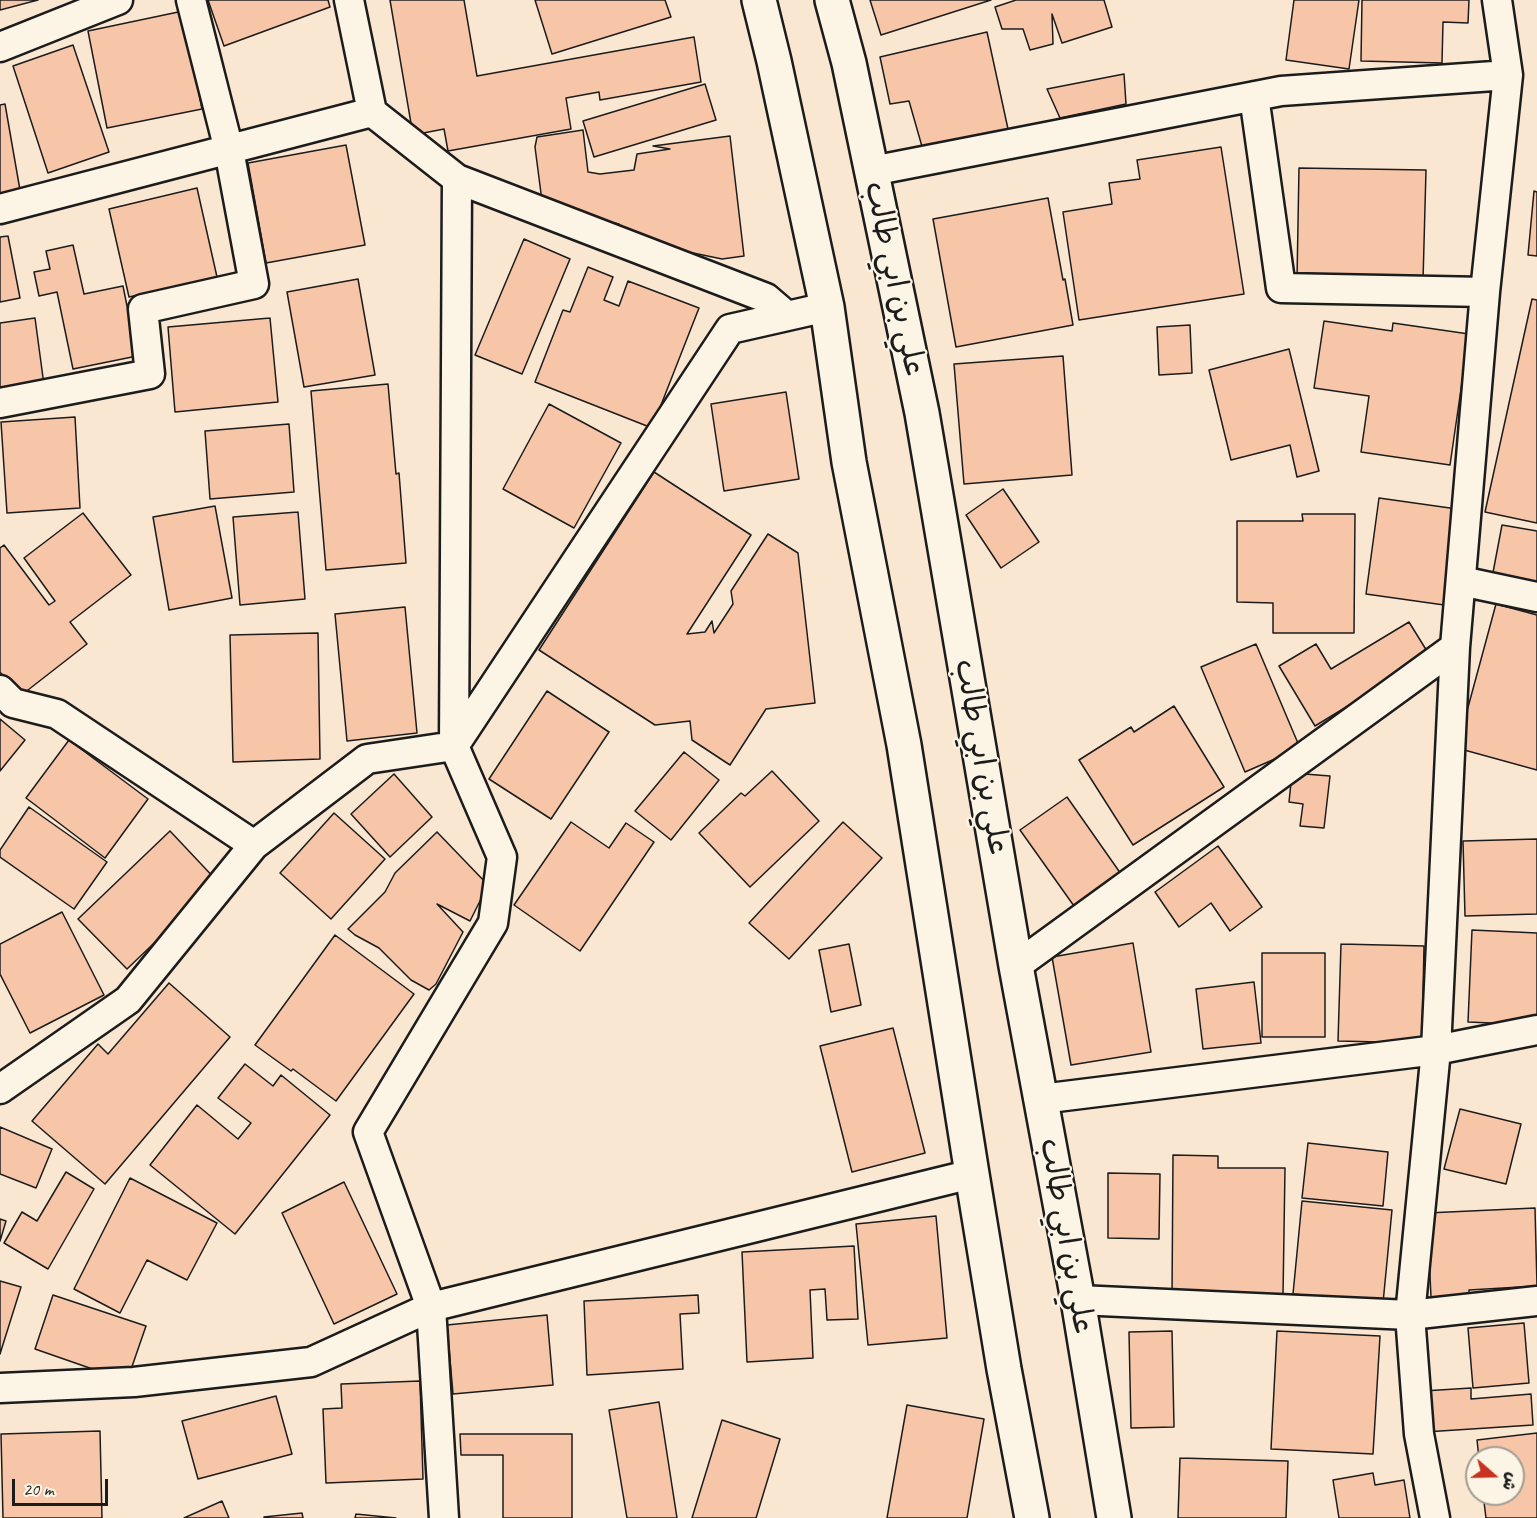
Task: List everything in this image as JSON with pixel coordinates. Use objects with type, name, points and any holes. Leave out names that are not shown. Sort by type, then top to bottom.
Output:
[{"type":"main road","points":[[759,0],[827,307],[849,462],[904,745],[1004,1369],[1032,1518]]},
{"type":"main road","name":"علي بن ابي طالب","points":[[832,0],[849,63],[922,413],[1016,966],[1078,1300],[1114,1518]]},
{"type":"street","points":[[0,47],[118,0]]},
{"type":"street","points":[[0,403],[150,374],[143,309],[254,284],[230,150],[191,0]]},
{"type":"street","points":[[349,0],[372,112],[457,178],[766,298],[787,316]]},
{"type":"street","points":[[1435,1518],[1419,1434],[1410,1315],[1436,1050],[1455,647],[1485,292],[1508,75],[1497,0]]},
{"type":"street","points":[[872,171],[1281,91],[1508,75]]},
{"type":"street","points":[[1254,96],[1281,288],[1485,292]]},
{"type":"street","points":[[0,209],[372,112]]},
{"type":"street","points":[[444,1518],[431,1307],[368,1132],[493,923],[502,856],[454,746],[457,178]]},
{"type":"street","points":[[0,1089],[128,1000],[254,845],[367,759],[454,746],[729,329],[827,307]]},
{"type":"street","points":[[1461,581],[1537,597]]},
{"type":"street","points":[[1016,966],[1455,647]]},
{"type":"street","points":[[0,690],[13,703],[57,714],[254,845]]},
{"type":"street","points":[[1041,1099],[1436,1050],[1537,1030]]},
{"type":"street","points":[[0,1388],[134,1382],[311,1362],[431,1307],[972,1174]]},
{"type":"street","points":[[1078,1300],[1410,1315],[1537,1302]]},
{"type":"building","points":[[0,0],[38,0],[0,10]]},
{"type":"building","points":[[208,0],[328,0],[330,7],[224,46]]},
{"type":"building","points":[[390,0],[464,0],[477,76],[694,37],[701,82],[600,100],[599,92],[566,98],[571,129],[448,151],[444,129],[413,135]]},
{"type":"building","points":[[535,0],[665,0],[671,17],[552,54]]},
{"type":"building","points":[[870,0],[991,0],[881,35]]},
{"type":"building","points":[[1016,0],[1104,0],[1112,27],[1062,43],[1052,14],[1053,44],[1030,50],[1023,29],[1002,29],[995,7]]},
{"type":"building","points":[[1294,0],[1359,0],[1349,69],[1286,60]]},
{"type":"building","points":[[1362,0],[1469,0],[1468,23],[1443,22],[1442,63],[1361,61]]},
{"type":"building","points":[[183,11],[202,109],[107,128],[88,31]]},
{"type":"building","points":[[987,32],[1008,129],[923,150],[909,101],[890,104],[880,57]]},
{"type":"building","points":[[73,45],[109,152],[48,173],[13,66]]},
{"type":"building","points":[[1124,74],[1126,104],[1060,118],[1047,89]]},
{"type":"building","points":[[705,84],[716,120],[594,157],[583,121]]},
{"type":"building","points":[[5,104],[20,190],[0,193],[0,105]]},
{"type":"building","points":[[583,130],[588,172],[600,174],[634,170],[637,154],[670,149],[653,146],[730,136],[744,256],[722,259],[621,238],[619,224],[543,209],[535,147],[537,137]]},
{"type":"building","points":[[346,145],[365,245],[266,263],[248,163]]},
{"type":"building","points":[[1221,147],[1244,294],[1079,320],[1063,212],[1112,204],[1109,183],[1140,179],[1137,160]]},
{"type":"building","points":[[1299,168],[1426,170],[1423,281],[1297,279]]},
{"type":"building","points":[[197,188],[217,277],[129,297],[109,209]]},
{"type":"building","points":[[1534,191],[1537,192],[1537,256],[1528,255]]},
{"type":"building","points":[[1048,198],[1073,325],[956,347],[933,219]]},
{"type":"building","points":[[8,236],[20,298],[0,302],[0,237]]},
{"type":"building","points":[[524,239],[570,259],[522,374],[475,355]]},
{"type":"building","points":[[73,245],[84,294],[123,286],[137,356],[73,369],[57,292],[39,296],[34,272],[50,269],[46,251]]},
{"type":"building","points":[[588,267],[613,277],[604,300],[619,306],[628,281],[699,308],[652,428],[535,382],[563,310],[570,312]]},
{"type":"building","points":[[358,279],[375,375],[304,387],[287,292]]},
{"type":"building","points":[[1532,299],[1537,300],[1537,523],[1485,512]]},
{"type":"building","points":[[35,318],[44,385],[0,392],[0,323]]},
{"type":"building","points":[[270,318],[278,402],[175,412],[168,327]]},
{"type":"building","points":[[1324,321],[1392,331],[1393,323],[1469,334],[1450,465],[1361,452],[1369,396],[1314,388]]},
{"type":"building","points":[[1190,325],[1192,373],[1159,375],[1157,327]]},
{"type":"building","points":[[1289,349],[1319,471],[1297,477],[1290,445],[1231,460],[1209,370]]},
{"type":"building","points":[[1063,356],[1072,475],[964,484],[954,364]]},
{"type":"building","points":[[388,384],[396,474],[399,473],[406,563],[326,570],[311,391]]},
{"type":"building","points":[[786,392],[799,479],[724,491],[711,404]]},
{"type":"building","points":[[549,404],[621,443],[574,528],[503,489]]},
{"type":"building","points":[[75,417],[80,508],[7,513],[1,422]]},
{"type":"building","points":[[289,424],[294,492],[210,499],[205,431]]},
{"type":"building","points":[[654,472],[751,535],[687,634],[705,632],[712,621],[714,633],[733,604],[731,591],[768,534],[798,553],[815,703],[766,709],[730,765],[692,740],[690,721],[655,725],[539,650]]},
{"type":"building","points":[[1003,489],[1039,542],[1001,568],[966,515]]},
{"type":"building","points":[[1379,498],[1457,509],[1444,605],[1366,594]]},
{"type":"building","points":[[215,506],[232,598],[169,610],[153,517]]},
{"type":"building","points":[[298,512],[305,599],[240,605],[233,517]]},
{"type":"building","points":[[83,513],[131,575],[70,622],[87,644],[19,697],[0,672],[0,548],[4,545],[49,605],[55,601],[24,558]]},
{"type":"building","points":[[1302,514],[1355,514],[1354,633],[1273,633],[1273,603],[1237,602],[1237,521],[1303,521]]},
{"type":"building","points":[[1502,525],[1537,531],[1537,592],[1491,583]]},
{"type":"building","points":[[1496,604],[1537,615],[1537,770],[1457,748]]},
{"type":"building","points":[[405,607],[417,733],[347,741],[335,614]]},
{"type":"building","points":[[1409,622],[1430,656],[1315,726],[1279,666],[1316,644],[1331,669]]},
{"type":"building","points":[[318,633],[320,759],[233,762],[230,635]]},
{"type":"building","points":[[1256,644],[1300,748],[1245,772],[1201,667]]},
{"type":"building","points":[[547,691],[609,732],[551,819],[489,779]]},
{"type":"building","points":[[1174,706],[1224,787],[1133,845],[1079,760],[1131,727],[1134,732]]},
{"type":"building","points":[[0,719],[25,740],[0,771]]},
{"type":"building","points":[[69,740],[148,799],[105,858],[26,798]]},
{"type":"building","points":[[684,752],[719,780],[671,840],[635,811]]},
{"type":"building","points":[[772,771],[819,821],[750,887],[699,833],[741,793],[745,796]]},
{"type":"building","points":[[1292,773],[1330,776],[1324,828],[1300,826],[1303,804],[1289,802]]},
{"type":"building","points":[[394,774],[432,817],[390,857],[351,814]]},
{"type":"building","points":[[1067,797],[1121,874],[1074,906],[1020,830]]},
{"type":"building","points":[[29,807],[107,862],[74,909],[0,857],[0,850]]},
{"type":"building","points":[[334,813],[385,859],[331,919],[280,873]]},
{"type":"building","points":[[571,822],[609,848],[626,823],[654,842],[580,951],[514,905]]},
{"type":"building","points":[[843,822],[882,858],[789,959],[749,923]]},
{"type":"building","points":[[170,831],[218,882],[127,969],[78,919]]},
{"type":"building","points":[[437,832],[488,885],[470,921],[437,904],[463,932],[436,984],[429,990],[411,980],[379,948],[348,929],[385,892],[395,873]]},
{"type":"building","points":[[1537,839],[1537,914],[1465,916],[1463,841]]},
{"type":"building","points":[[1218,846],[1262,907],[1230,931],[1211,903],[1179,927],[1155,892]]},
{"type":"building","points":[[62,912],[104,995],[30,1033],[0,974],[0,944]]},
{"type":"building","points":[[1472,930],[1537,933],[1537,1025],[1468,1022]]},
{"type":"building","points":[[335,935],[414,994],[336,1101],[293,1069],[291,1071],[255,1045]]},
{"type":"building","points":[[1133,943],[1151,1052],[1071,1065],[1052,957]]},
{"type":"building","points":[[849,944],[861,1005],[831,1012],[819,950]]},
{"type":"building","points":[[1341,944],[1424,946],[1422,1043],[1338,1041]]},
{"type":"building","points":[[1262,953],[1325,953],[1325,1037],[1262,1037]]},
{"type":"building","points":[[1254,982],[1261,1043],[1203,1049],[1196,989]]},
{"type":"building","points":[[169,983],[230,1037],[105,1184],[32,1121],[98,1044],[108,1054]]},
{"type":"building","points":[[893,1028],[925,1153],[852,1172],[820,1046]]},
{"type":"building","points":[[245,1064],[273,1086],[281,1075],[330,1115],[235,1234],[150,1165],[197,1105],[238,1139],[251,1123],[218,1098]]},
{"type":"building","points":[[1460,1109],[1521,1124],[1506,1184],[1444,1169]]},
{"type":"building","points":[[0,1127],[52,1149],[36,1188],[0,1174]]},
{"type":"building","points":[[1308,1143],[1388,1152],[1383,1206],[1302,1198]]},
{"type":"building","points":[[1173,1155],[1218,1156],[1218,1168],[1285,1168],[1283,1296],[1172,1295]]},
{"type":"building","points":[[66,1172],[94,1189],[48,1269],[4,1243],[22,1212],[37,1221]]},
{"type":"building","points":[[1108,1173],[1160,1174],[1159,1239],[1108,1238]]},
{"type":"building","points":[[130,1178],[217,1223],[187,1280],[147,1260],[120,1313],[74,1289]]},
{"type":"building","points":[[344,1182],[397,1294],[334,1324],[282,1213]]},
{"type":"building","points":[[1302,1201],[1392,1210],[1383,1303],[1293,1294]]},
{"type":"building","points":[[1535,1208],[1537,1286],[1469,1290],[1469,1295],[1431,1297],[1427,1213]]},
{"type":"building","points":[[936,1216],[947,1338],[868,1345],[856,1224]]},
{"type":"building","points":[[0,1219],[6,1221],[0,1241]]},
{"type":"building","points":[[854,1246],[858,1319],[827,1320],[825,1289],[810,1290],[813,1358],[747,1362],[742,1252]]},
{"type":"building","points":[[0,1281],[21,1287],[0,1354]]},
{"type":"building","points":[[53,1295],[146,1326],[127,1381],[35,1349]]},
{"type":"building","points":[[698,1295],[699,1313],[680,1314],[683,1369],[587,1375],[584,1301]]},
{"type":"building","points":[[547,1315],[553,1385],[453,1394],[447,1325]]},
{"type":"building","points":[[1524,1323],[1529,1383],[1473,1388],[1468,1328]]},
{"type":"building","points":[[1172,1331],[1174,1427],[1131,1428],[1129,1332]]},
{"type":"building","points":[[1277,1331],[1380,1336],[1373,1454],[1271,1449]]},
{"type":"building","points":[[420,1381],[423,1479],[326,1483],[323,1409],[342,1408],[341,1384]]},
{"type":"building","points":[[1471,1388],[1471,1399],[1531,1394],[1533,1425],[1425,1432],[1423,1391]]},
{"type":"building","points":[[276,1396],[292,1454],[198,1479],[182,1421]]},
{"type":"building","points":[[659,1402],[677,1518],[627,1518],[609,1410]]},
{"type":"building","points":[[907,1405],[984,1419],[967,1518],[887,1518]]},
{"type":"building","points":[[722,1420],[780,1439],[756,1518],[692,1518]]},
{"type":"building","points":[[100,1431],[102,1518],[3,1518],[1,1434]]},
{"type":"building","points":[[1537,1433],[1537,1518],[1486,1518],[1484,1506],[1525,1506],[1525,1446],[1478,1446],[1477,1440]]},
{"type":"building","points":[[460,1434],[572,1434],[572,1518],[503,1518],[503,1455],[461,1455]]},
{"type":"building","points":[[1180,1458],[1288,1461],[1286,1518],[1178,1518]]},
{"type":"building","points":[[1373,1473],[1375,1485],[1404,1480],[1410,1518],[1339,1518],[1333,1480]]},
{"type":"building","points":[[222,1501],[229,1518],[184,1518]]},
{"type":"building","points":[[302,1513],[303,1518],[264,1518],[264,1517]]},
{"type":"building","points":[[356,1514],[396,1518],[355,1518]]}]
